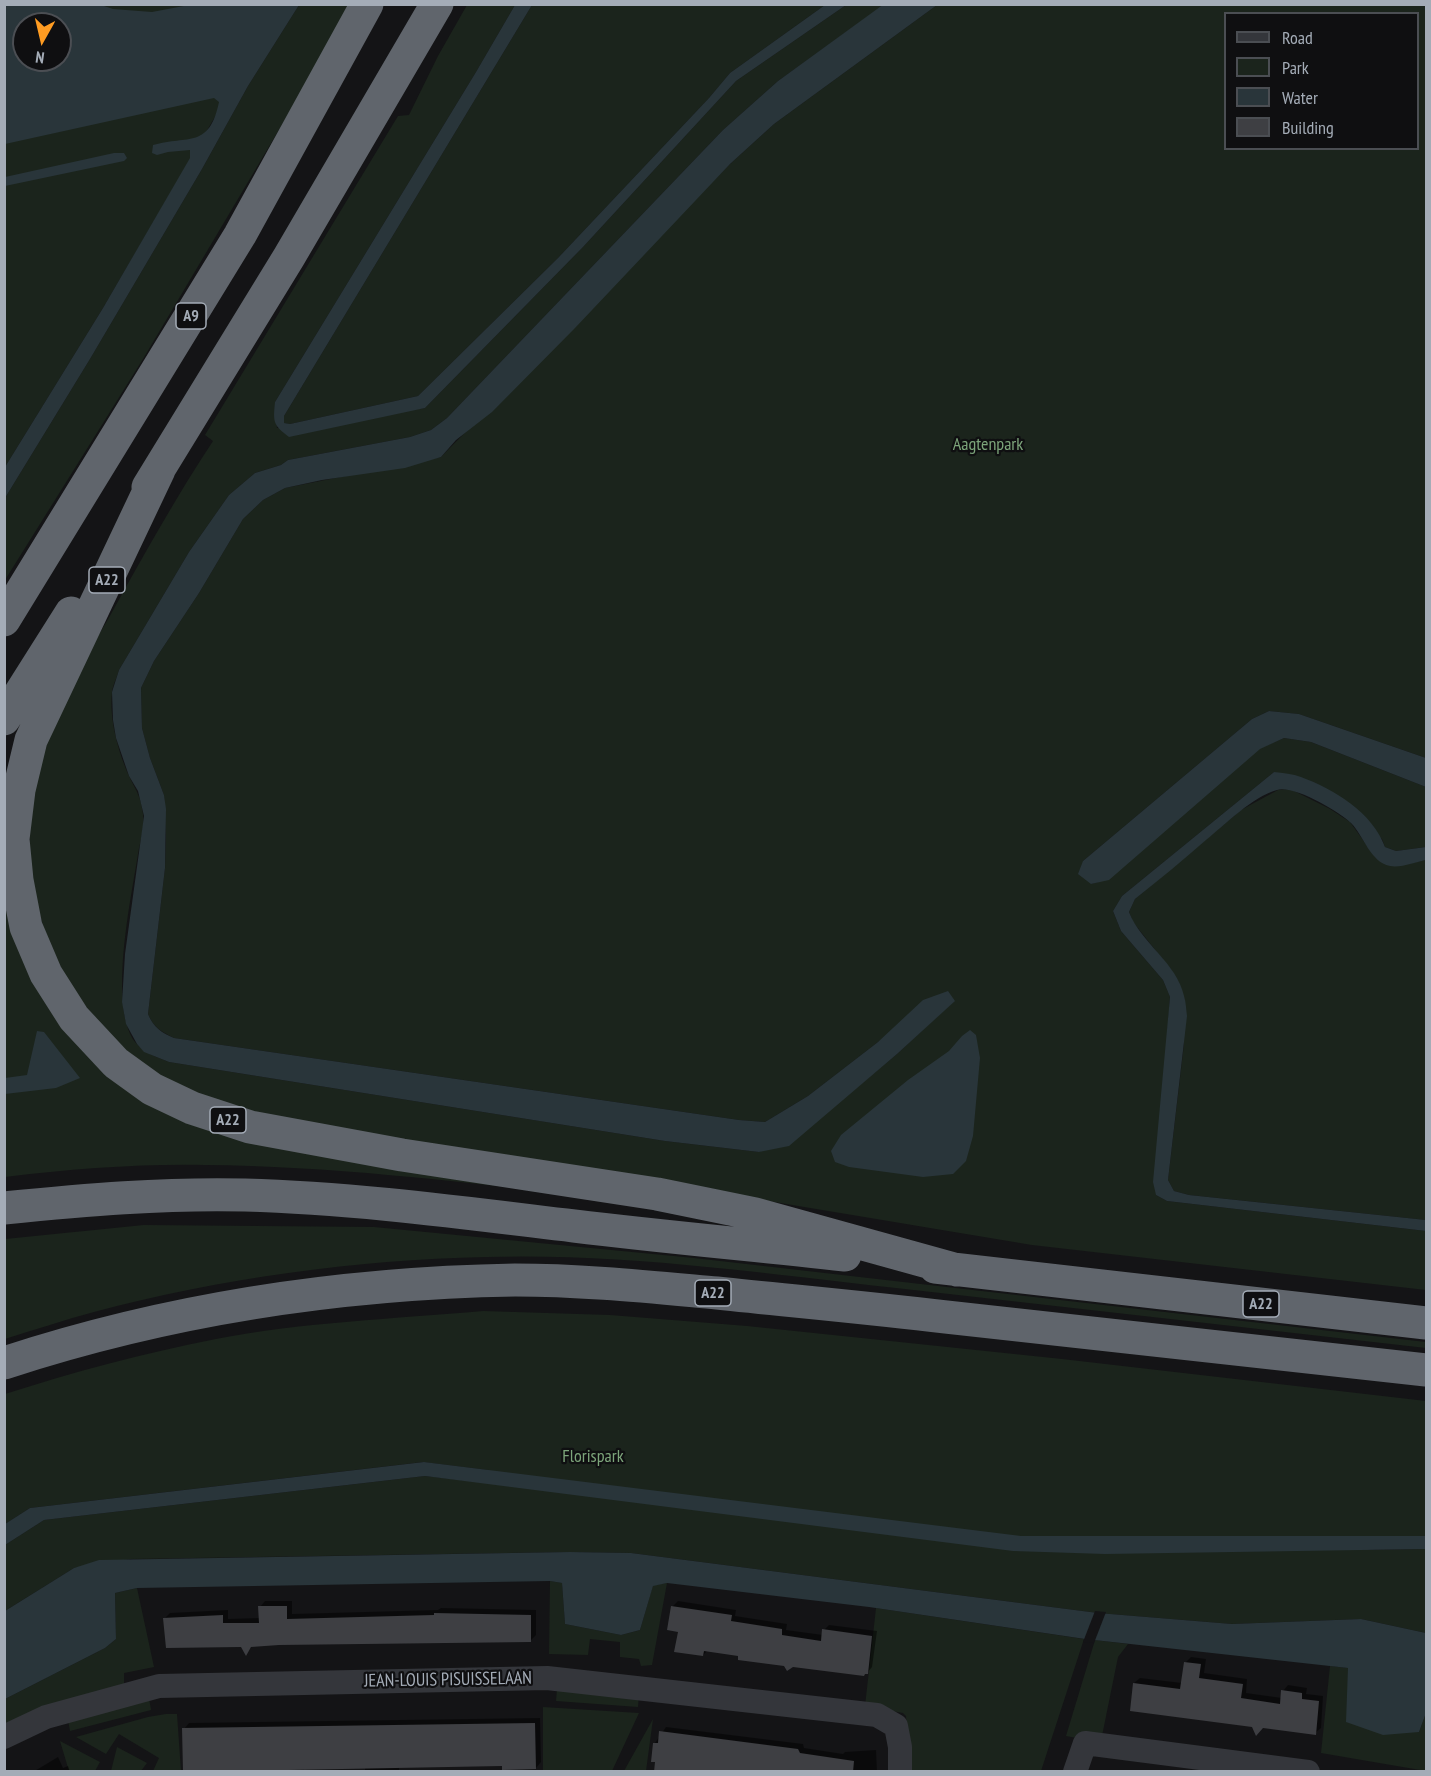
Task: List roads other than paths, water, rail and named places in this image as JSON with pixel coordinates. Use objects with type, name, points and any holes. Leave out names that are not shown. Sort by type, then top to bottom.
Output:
[{"type":"highway","name":"A9","points":[[4,620],[240,235],[367,4]]},
{"type":"highway","points":[[4,719],[289,257],[437,4]]},
{"type":"highway","name":"A22","points":[[159,470],[32,740],[19,790],[13,839],[17,880],[26,927],[46,974],[74,1018],[116,1062],[152,1089],[192,1108],[250,1128],[657,1194],[756,1214],[957,1270]]},
{"type":"highway","name":"A22","points":[[4,1208],[98,1198],[182,1195],[245,1195],[421,1207],[1426,1323]]},
{"type":"highway","name":"A22","points":[[4,1363],[99,1335],[199,1312],[314,1293],[420,1283],[518,1280],[623,1284],[788,1300],[1426,1370]]},
{"type":"street","name":"JEAN-LOUIS PISUISSELAAN","points":[[4,1737],[46,1717],[159,1686],[546,1678],[877,1714],[896,1726],[900,1747],[900,1772]]},
{"type":"street","points":[[1075,1772],[1085,1743],[1308,1772]]},
{"type":"water","points":[[5,4],[101,5],[113,9],[152,12],[189,5],[299,5],[248,86],[90,359],[5,498],[5,467],[103,308],[190,158],[190,150],[157,155],[152,153],[153,145],[203,134],[215,117],[219,102],[214,98],[5,144]]},
{"type":"water","points":[[884,4],[937,5],[774,124],[730,164],[575,328],[492,412],[456,440],[441,457],[405,468],[322,480],[285,488],[263,500],[243,519],[199,593],[154,661],[141,688],[142,728],[164,795],[166,809],[165,868],[148,1014],[158,1029],[174,1038],[765,1122],[808,1096],[878,1042],[923,1000],[948,991],[955,1001],[789,1146],[759,1152],[665,1141],[169,1062],[144,1052],[126,1024],[122,1002],[125,954],[144,816],[138,791],[129,776],[116,738],[112,692],[119,670],[189,552],[229,495],[255,473],[281,465],[288,460],[410,437],[431,430],[447,418],[723,130],[778,81]]},
{"type":"water","points":[[515,5],[532,5],[284,416],[284,423],[290,424],[418,396],[558,258],[730,73],[825,5],[846,5],[736,81],[583,247],[425,408],[289,437],[275,422],[275,402]]},
{"type":"water","points":[[114,153],[124,153],[127,158],[124,161],[5,186],[5,177]]},
{"type":"water","points":[[1269,711],[1299,714],[1426,758],[1426,787],[1311,742],[1284,738],[1260,749],[1109,880],[1091,884],[1078,874],[1083,861],[1252,719]]},
{"type":"water","points":[[1274,772],[1301,777],[1339,795],[1371,823],[1385,847],[1396,851],[1426,847],[1426,860],[1399,866],[1383,864],[1372,854],[1356,828],[1336,812],[1294,791],[1277,790],[1258,799],[1240,812],[1135,899],[1129,912],[1142,934],[1174,973],[1180,984],[1186,1006],[1187,1016],[1168,1180],[1174,1191],[1189,1195],[1426,1220],[1426,1231],[1167,1201],[1156,1195],[1153,1182],[1170,997],[1163,980],[1121,931],[1113,911],[1122,896]]},
{"type":"water","points":[[970,1030],[976,1035],[980,1058],[973,1136],[966,1161],[953,1174],[923,1177],[849,1167],[835,1162],[831,1151],[841,1135],[908,1080],[949,1051]]},
{"type":"water","points":[[37,1031],[44,1032],[80,1078],[56,1088],[5,1094],[5,1078],[27,1075]]},
{"type":"water","points":[[424,1462],[1021,1536],[1426,1536],[1426,1549],[1105,1554],[1013,1551],[425,1476],[44,1520],[5,1545],[5,1524],[30,1508]]},
{"type":"water","points":[[570,1552],[631,1553],[1098,1613],[1232,1624],[1361,1619],[1426,1633],[1426,1713],[1419,1732],[1383,1735],[1346,1722],[1348,1668],[1085,1639],[869,1607],[667,1583],[653,1586],[640,1630],[621,1635],[565,1624],[562,1583],[550,1581],[137,1588],[115,1593],[116,1639],[105,1648],[5,1699],[5,1611],[74,1568],[99,1560]]},
{"type":"park label","name":"Aagtenpark","points":[[988,445]]},
{"type":"park label","name":"Florispark","points":[[593,1457]]}]
